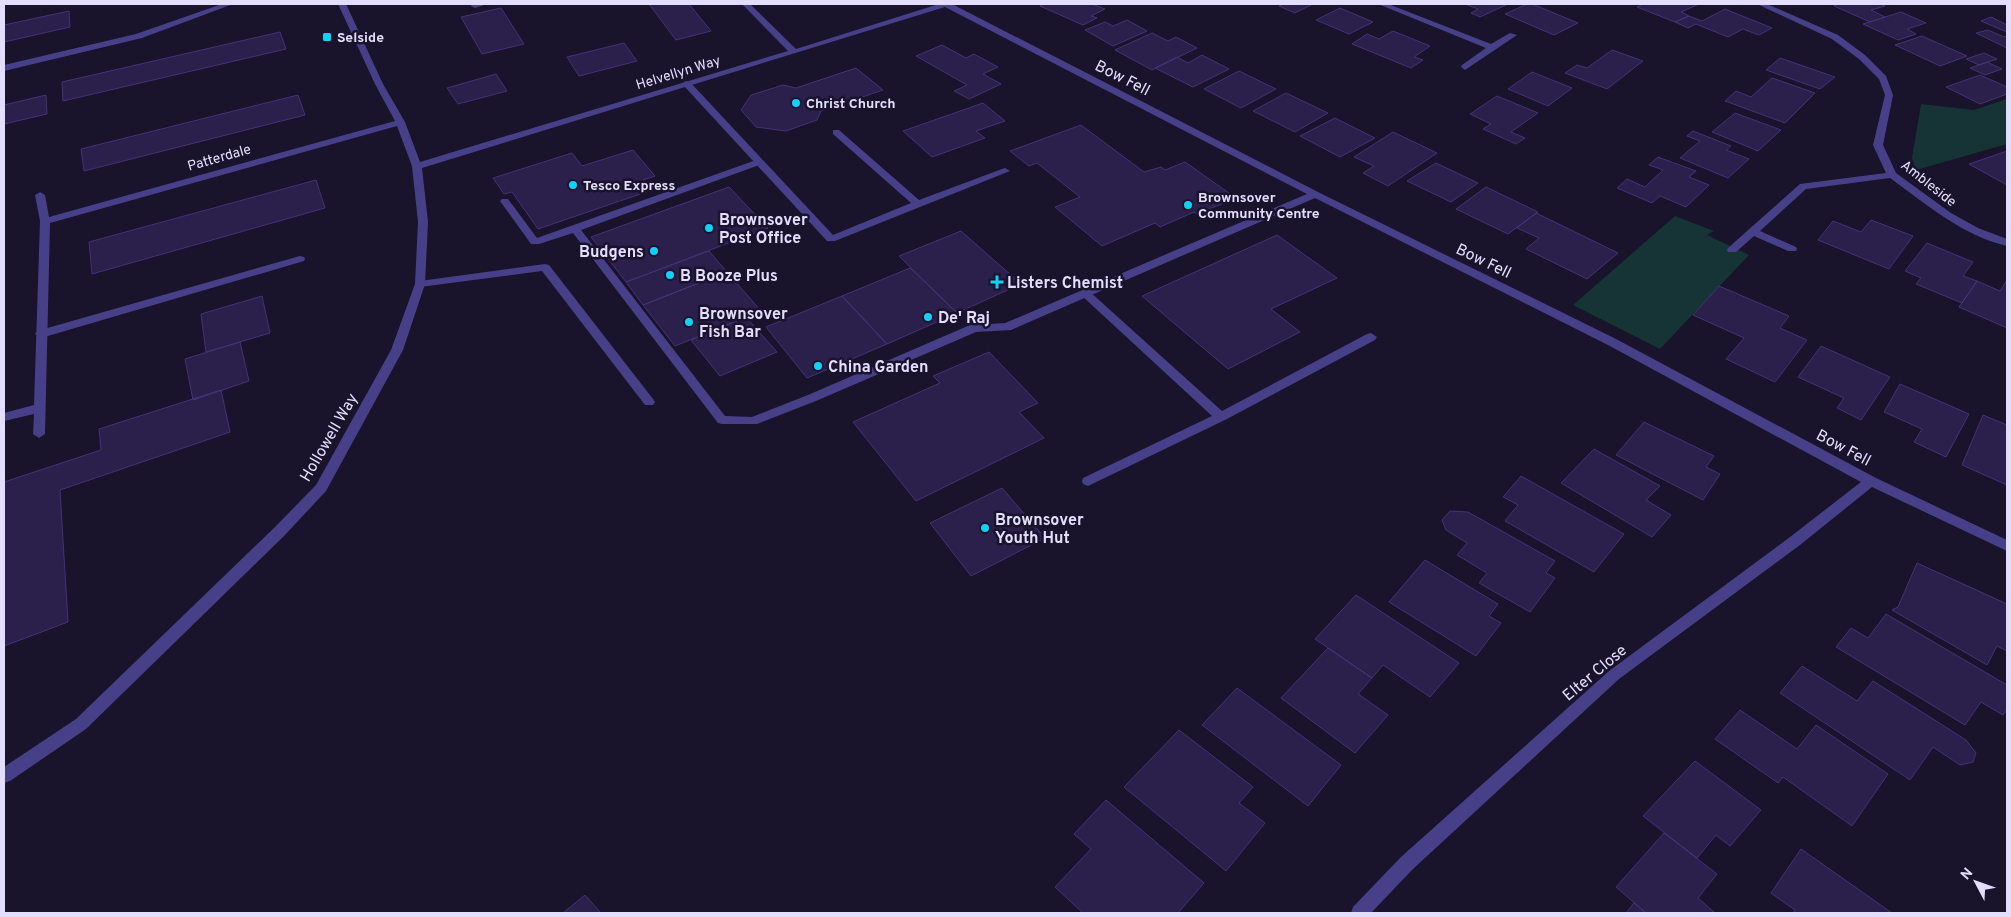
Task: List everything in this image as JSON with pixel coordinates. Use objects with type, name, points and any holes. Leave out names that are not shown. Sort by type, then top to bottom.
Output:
[{"type":"street","points":[[4,68],[105,46],[229,4]]},
{"type":"street","name":"Hollowell Way","points":[[4,776],[81,724],[279,532],[321,488],[397,350],[420,284],[423,222],[417,166],[400,122],[379,84],[342,4]]},
{"type":"street","points":[[746,4],[794,52]]},
{"type":"street","name":"Helvellyn Way","points":[[417,166],[946,4]]},
{"type":"street","name":"Bow Fell","points":[[946,4],[1315,194],[1612,342],[1871,481],[2007,546]]},
{"type":"street","points":[[1382,4],[1492,47]]},
{"type":"street","name":"Ambleside","points":[[1761,4],[1835,37],[1862,57],[1882,78],[1890,95],[1878,145],[1892,175],[1947,215],[1974,230],[2007,243]]},
{"type":"street","points":[[1465,67],[1513,34]]},
{"type":"street","points":[[687,84],[831,238],[1004,171]]},
{"type":"street","name":"Patterdale","points":[[45,221],[400,122]]},
{"type":"street","points":[[836,132],[918,204]]},
{"type":"street","points":[[505,201],[536,242],[759,162]]},
{"type":"street","points":[[1732,250],[1803,186],[1892,175]]},
{"type":"street","points":[[575,229],[722,420],[753,421],[812,398],[974,328],[1006,327],[1315,194]]},
{"type":"street","points":[[39,434],[45,221],[40,195]]},
{"type":"street","points":[[1752,231],[1792,249]]},
{"type":"street","points":[[41,334],[300,259]]},
{"type":"street","points":[[420,284],[545,267],[649,402]]},
{"type":"street","points":[[1085,293],[1221,417]]},
{"type":"street","points":[[1088,481],[1221,417],[1372,337]]},
{"type":"street","points":[[4,417],[39,408]]},
{"type":"street","name":"Elter Close","points":[[1359,913],[1407,863],[1614,675],[1795,541],[1871,481]]},
{"type":"green space","points":[[2007,99],[2007,144],[1916,170],[1912,158],[1921,104],[1974,110]]},
{"type":"green space","points":[[1675,216],[1714,231],[1707,235],[1749,255],[1660,349],[1573,305]]},
{"type":"building","points":[[649,4],[689,4],[711,31],[676,40]]},
{"type":"building","points":[[1044,4],[1092,4],[1105,9],[1091,16],[1097,18],[1083,25],[1040,6]]},
{"type":"building","points":[[1285,4],[1313,4],[1295,13],[1279,6]]},
{"type":"building","points":[[1465,4],[1508,4],[1480,17],[1471,13],[1478,9]]},
{"type":"building","points":[[1527,4],[1532,4],[1578,23],[1554,35],[1505,14]]},
{"type":"building","points":[[1643,4],[1699,4],[1681,12],[1689,16],[1675,22],[1637,7]]},
{"type":"building","points":[[1839,4],[1881,4],[1885,6],[1871,10],[1885,17],[1870,22],[1834,6]]},
{"type":"building","points":[[501,8],[524,44],[482,54],[461,17]]},
{"type":"building","points":[[1340,8],[1373,22],[1349,34],[1316,20]]},
{"type":"building","points":[[1725,9],[1772,28],[1759,35],[1743,29],[1728,37],[1696,24],[1688,28],[1675,22],[1689,16],[1702,21]]},
{"type":"building","points":[[69,11],[70,27],[4,42],[4,25]]},
{"type":"building","points":[[1901,12],[1926,23],[1907,29],[1916,34],[1898,40],[1863,24]]},
{"type":"building","points":[[1991,17],[2007,25],[2007,32],[1981,21]]},
{"type":"building","points":[[1127,20],[1147,31],[1113,46],[1085,30],[1105,22],[1113,26]]},
{"type":"building","points":[[1988,30],[2004,37],[2007,36],[2007,48],[1976,33]]},
{"type":"building","points":[[1393,31],[1430,46],[1414,57],[1423,60],[1411,68],[1352,44],[1367,34],[1379,39]]},
{"type":"building","points":[[280,32],[286,49],[63,101],[62,82]]},
{"type":"building","points":[[1152,33],[1168,41],[1176,37],[1197,48],[1152,70],[1115,50]]},
{"type":"building","points":[[1922,36],[1967,56],[1940,66],[1895,45]]},
{"type":"building","points":[[624,43],[637,61],[579,76],[567,57]]},
{"type":"building","points":[[942,45],[966,58],[974,54],[998,67],[983,74],[1001,84],[969,99],[954,91],[967,85],[916,56]]},
{"type":"building","points":[[1612,50],[1643,61],[1607,89],[1565,73],[1577,65],[1587,68]]},
{"type":"building","points":[[1984,53],[1997,59],[1979,65],[1966,59]]},
{"type":"building","points":[[1202,55],[1229,69],[1193,87],[1155,68],[1177,57],[1188,63]]},
{"type":"building","points":[[1780,58],[1835,77],[1820,89],[1766,70]]},
{"type":"building","points":[[1987,62],[2002,69],[1985,75],[1970,68]]},
{"type":"building","name":"Christ Church","points":[[856,68],[883,90],[821,111],[817,120],[786,131],[756,127],[741,110],[751,95],[783,85],[796,88]]},
{"type":"building","points":[[1239,71],[1276,89],[1241,108],[1204,89]]},
{"type":"building","points":[[1532,72],[1572,88],[1548,106],[1508,89]]},
{"type":"building","points":[[496,74],[507,91],[458,104],[447,88]]},
{"type":"building","points":[[1980,75],[2007,87],[2007,94],[1980,104],[1946,87]]},
{"type":"building","points":[[1772,78],[1815,93],[1785,123],[1725,101],[1736,91],[1751,97]]},
{"type":"building","points":[[1286,93],[1328,113],[1295,132],[1253,111]]},
{"type":"building","points":[[46,95],[47,114],[4,124],[4,105]]},
{"type":"building","points":[[298,95],[305,115],[84,171],[81,149]]},
{"type":"building","points":[[1497,96],[1538,113],[1511,132],[1525,138],[1516,144],[1483,129],[1491,124],[1470,114]]},
{"type":"building","points":[[983,103],[1005,121],[976,131],[985,138],[932,157],[903,131]]},
{"type":"building","points":[[1735,113],[1781,130],[1758,151],[1712,132]]},
{"type":"building","points":[[1335,118],[1375,138],[1340,157],[1300,136]]},
{"type":"building","points":[[1081,125],[1144,172],[1161,167],[1165,170],[1185,162],[1236,198],[1197,214],[1194,212],[1160,227],[1155,223],[1102,246],[1055,207],[1080,197],[1037,163],[1029,166],[1010,151]]},
{"type":"building","points":[[1693,131],[1731,146],[1726,150],[1749,159],[1728,178],[1680,158],[1700,141],[1687,136]]},
{"type":"building","points":[[1393,132],[1437,153],[1388,186],[1363,173],[1374,166],[1354,157]]},
{"type":"building","name":"Tesco Express","points":[[633,150],[655,176],[643,180],[652,190],[538,229],[512,192],[504,194],[493,178],[572,153],[582,166]]},
{"type":"building","points":[[2007,151],[2007,185],[1969,164]]},
{"type":"building","points":[[1658,157],[1696,171],[1689,177],[1709,185],[1686,207],[1660,196],[1652,203],[1617,188],[1627,179],[1645,187],[1663,170],[1649,165]]},
{"type":"building","points":[[1436,163],[1478,183],[1451,202],[1407,181]]},
{"type":"building","points":[[316,180],[325,208],[92,274],[89,242]]},
{"type":"building","points":[[729,187],[768,228],[626,282],[591,237]]},
{"type":"building","points":[[1486,187],[1538,212],[1508,234],[1456,209]]},
{"type":"building","points":[[1536,213],[1618,253],[1587,279],[1526,249],[1539,238],[1517,228]]},
{"type":"building","points":[[1871,220],[1913,236],[1889,269],[1818,240],[1833,221],[1861,232]]},
{"type":"building","points":[[961,231],[1021,284],[957,313],[899,256]]},
{"type":"building","points":[[1277,235],[1337,278],[1271,309],[1300,332],[1228,369],[1142,296]]},
{"type":"building","points":[[1927,243],[1973,262],[1963,276],[1977,281],[1962,303],[1916,284],[1921,278],[1905,271]]},
{"type":"building","points":[[709,251],[727,272],[643,305],[626,282]]},
{"type":"building","points":[[910,268],[957,313],[887,344],[842,296]]},
{"type":"building","points":[[727,272],[761,311],[675,346],[643,305]]},
{"type":"building","points":[[2007,280],[2007,328],[1959,307],[1977,281],[2000,291]]},
{"type":"building","points":[[1719,286],[1789,316],[1780,328],[1807,340],[1775,382],[1726,359],[1744,338],[1693,315]]},
{"type":"building","points":[[262,296],[270,333],[206,352],[201,314]]},
{"type":"building","points":[[842,296],[887,344],[807,378],[766,327]]},
{"type":"building","points":[[746,317],[777,352],[720,376],[691,340]]},
{"type":"building","points":[[240,342],[249,381],[193,400],[185,359]]},
{"type":"building","points":[[1821,346],[1890,377],[1861,420],[1837,408],[1844,398],[1798,377]]},
{"type":"building","points":[[989,352],[1038,403],[1019,412],[1044,438],[916,501],[853,422],[940,383],[933,376]]},
{"type":"building","points":[[1900,384],[1969,414],[1946,457],[1914,442],[1922,429],[1884,412]]},
{"type":"building","points":[[221,390],[230,432],[60,490],[68,622],[4,646],[4,482],[101,450],[99,429]]},
{"type":"building","points":[[1983,415],[2007,425],[2007,485],[1962,465]]},
{"type":"building","points":[[1644,422],[1714,456],[1706,467],[1720,474],[1703,500],[1616,455]]},
{"type":"building","points":[[1594,449],[1660,486],[1646,500],[1671,515],[1652,537],[1561,483]]},
{"type":"building","points":[[1521,476],[1624,534],[1594,572],[1505,521],[1518,505],[1503,497]]},
{"type":"building","name":"Brownsover Youth Hut","points":[[1002,488],[1045,538],[971,576],[930,523]]},
{"type":"building","points":[[1450,511],[1468,512],[1555,561],[1546,573],[1555,578],[1530,612],[1479,583],[1487,573],[1457,555],[1467,543],[1446,530],[1442,520]]},
{"type":"building","points":[[1425,560],[1498,604],[1489,616],[1501,623],[1476,656],[1389,602]]},
{"type":"building","points":[[1917,563],[2007,604],[2007,651],[1997,646],[1987,665],[1892,610],[1898,607]]},
{"type":"building","points":[[1356,595],[1459,663],[1430,697],[1383,665],[1372,678],[1315,639]]},
{"type":"building","points":[[1886,614],[2007,685],[2007,710],[2003,715],[1981,702],[1965,725],[1836,647],[1851,628],[1868,638]]},
{"type":"building","points":[[1328,648],[1372,678],[1358,694],[1388,715],[1355,753],[1281,698]]},
{"type":"building","points":[[1802,666],[1857,701],[1873,681],[1966,740],[1976,753],[1973,762],[1960,765],[1933,747],[1910,780],[1780,693]]},
{"type":"building","points":[[1237,688],[1341,765],[1308,806],[1202,725]]},
{"type":"building","points":[[1740,710],[1797,749],[1816,725],[1888,774],[1852,826],[1783,777],[1778,783],[1715,739]]},
{"type":"building","points":[[1179,730],[1253,787],[1239,803],[1265,823],[1226,871],[1124,787]]},
{"type":"building","points":[[1695,761],[1761,810],[1730,846],[1716,835],[1697,858],[1643,816]]},
{"type":"building","points":[[1106,800],[1204,883],[1178,913],[1083,913],[1055,887],[1091,849],[1074,834]]},
{"type":"building","points":[[1664,833],[1717,874],[1698,898],[1715,913],[1646,913],[1616,887]]},
{"type":"building","points":[[1801,849],[1892,913],[1793,913],[1795,910],[1771,893]]},
{"type":"building","points":[[585,895],[601,913],[563,913]]},
{"type":"building","points":[[1634,903],[1646,913],[1626,913]]},
{"type":"place","name":"Selside","points":[[327,37]]},
{"type":"place","name":"Christ Church","points":[[796,103]]},
{"type":"place","name":"Tesco Express","points":[[573,185]]},
{"type":"place","name":"Brownsover Community Centre","points":[[1188,205]]},
{"type":"place","name":"Brownsover Post Office","points":[[709,228]]},
{"type":"place","name":"Budgens","points":[[654,251]]},
{"type":"place","name":"B Booze Plus","points":[[670,275]]},
{"type":"place","name":"Listers Chemist","points":[[997,282]]},
{"type":"place","name":"De' Raj","points":[[928,317]]},
{"type":"place","name":"Brownsover Fish Bar","points":[[689,322]]},
{"type":"place","name":"China Garden","points":[[818,366]]},
{"type":"place","name":"Brownsover Youth Hut","points":[[985,528]]}]
